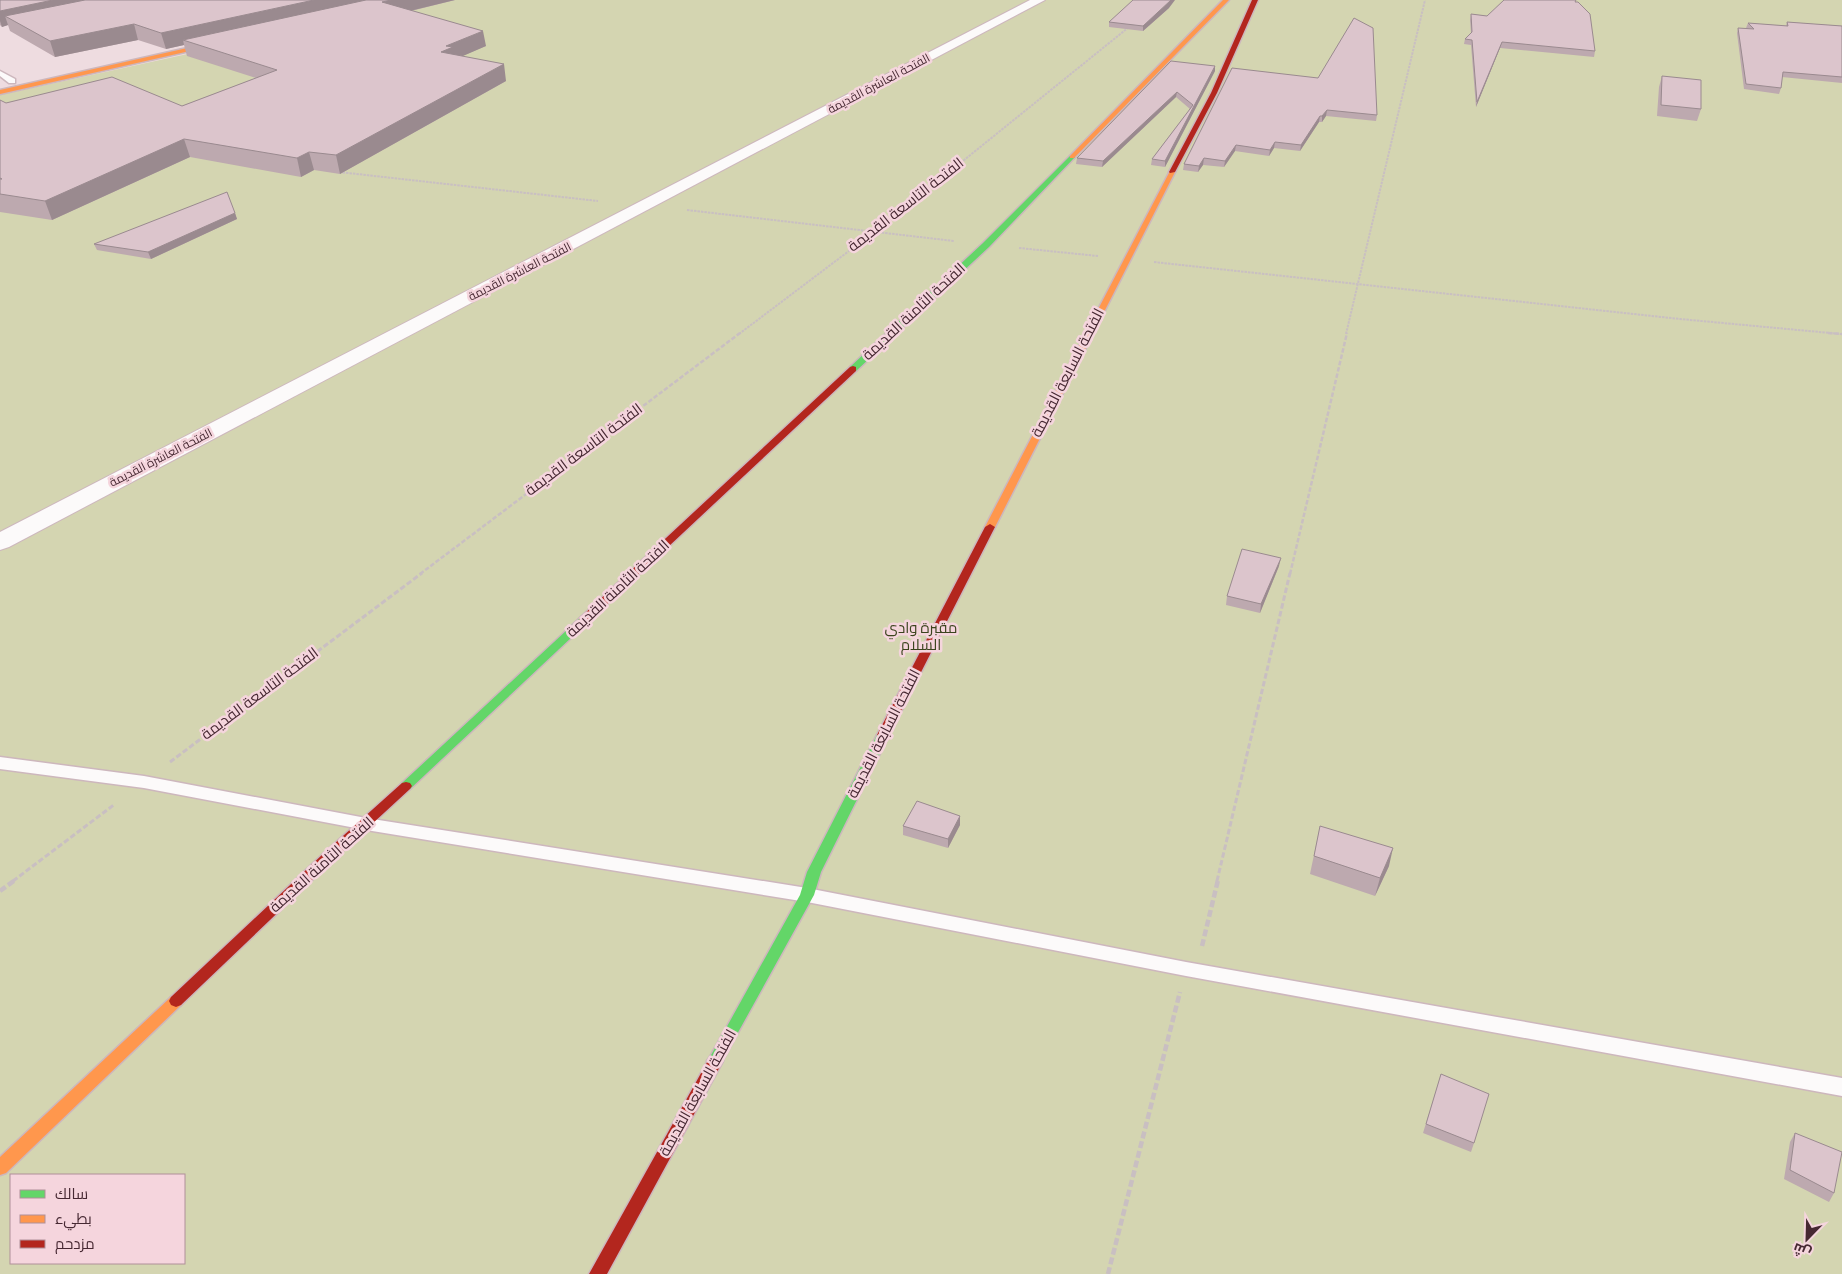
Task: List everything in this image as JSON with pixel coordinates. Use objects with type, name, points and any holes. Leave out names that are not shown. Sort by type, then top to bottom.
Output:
[{"type":"street","name":"الفتحة العاشرة القديمة","points":[[0,542],[1039,0]]},
{"type":"street","name":"الفتحة الثامنة القديمة","points":[[0,1168],[322,862],[366,824],[986,245],[1226,0]]},
{"type":"street","name":"الفتحة السابعة القديمة","points":[[598,1274],[807,896],[814,872],[1126,259],[1214,93],[1255,0]]},
{"type":"street","points":[[0,84],[231,36],[0,92]]},
{"type":"lane","points":[[0,73],[12,81]]},
{"type":"lane","points":[[0,763],[144,782],[366,824],[807,896],[1186,969],[1842,1087]]},
{"type":"path","points":[[1108,1274],[1186,969],[1197,966],[1425,0]]},
{"type":"path","name":"الفتحة التاسعة القديمة","points":[[0,891],[875,231],[1131,25]]},
{"type":"path","points":[[330,171],[598,201]]},
{"type":"path","points":[[647,206],[986,245],[1671,318],[1842,334]]},
{"type":"green space","name":"مقبرة وادي السلام","points":[[434,0],[1842,0],[1842,1274],[0,1274],[0,95]]},
{"type":"building","points":[[0,0],[53,0],[0,11]]},
{"type":"building","points":[[85,0],[314,0],[161,33],[134,24],[50,41],[5,16]]},
{"type":"building","points":[[366,0],[391,0],[382,2],[483,31],[446,46],[453,47],[441,52],[504,64],[336,155],[309,152],[297,158],[184,139],[45,201],[0,194],[0,179],[2,179],[0,178],[0,100],[6,103],[112,77],[182,106],[277,70],[183,40]]},
{"type":"building","points":[[1133,0],[1171,0],[1143,26],[1109,22]]},
{"type":"building","points":[[1504,0],[1576,0],[1575,2],[1578,2],[1590,14],[1595,51],[1502,42],[1477,102],[1472,40],[1465,39],[1472,32],[1471,14],[1487,16]]},
{"type":"building","points":[[1354,18],[1373,28],[1377,115],[1327,110],[1320,116],[1301,145],[1275,142],[1270,150],[1236,145],[1225,161],[1204,158],[1199,166],[1184,164],[1232,68],[1318,78]]},
{"type":"building","points":[[1787,22],[1842,26],[1842,77],[1783,72],[1781,88],[1746,84],[1738,28],[1754,29],[1748,23],[1788,26]]},
{"type":"building","points":[[1171,61],[1215,66],[1165,161],[1152,159],[1193,105],[1177,92],[1103,161],[1077,158]]},
{"type":"building","points":[[1662,76],[1701,80],[1701,109],[1661,105]]},
{"type":"building","points":[[227,192],[235,213],[148,252],[94,244]]},
{"type":"building","points":[[1242,549],[1281,558],[1261,604],[1227,596]]},
{"type":"building","points":[[917,801],[960,816],[948,839],[903,826]]},
{"type":"building","points":[[1320,826],[1393,848],[1380,878],[1314,856]]},
{"type":"building","points":[[1441,1074],[1489,1094],[1474,1143],[1426,1124]]},
{"type":"building","points":[[1795,1133],[1842,1152],[1834,1193],[1790,1170]]},
{"type":"traffic: fast","points":[[853,369],[986,245],[1072,157]]},
{"type":"traffic: fast","points":[[406,786],[585,619]]},
{"type":"traffic: fast","points":[[715,1061],[807,895],[814,872],[883,735]]},
{"type":"traffic: slow","points":[[1072,157],[1226,0]]},
{"type":"traffic: slow","points":[[0,92],[223,42]]},
{"type":"traffic: slow","points":[[990,527],[1172,172]]},
{"type":"traffic: slow","points":[[0,1168],[176,1001]]},
{"type":"traffic: jam","points":[[1172,172],[1214,93],[1255,0]]},
{"type":"traffic: jam","points":[[585,619],[853,369]]},
{"type":"traffic: jam","points":[[883,735],[990,527]]},
{"type":"traffic: jam","points":[[176,1001],[406,786]]},
{"type":"traffic: jam","points":[[598,1274],[715,1061]]}]
